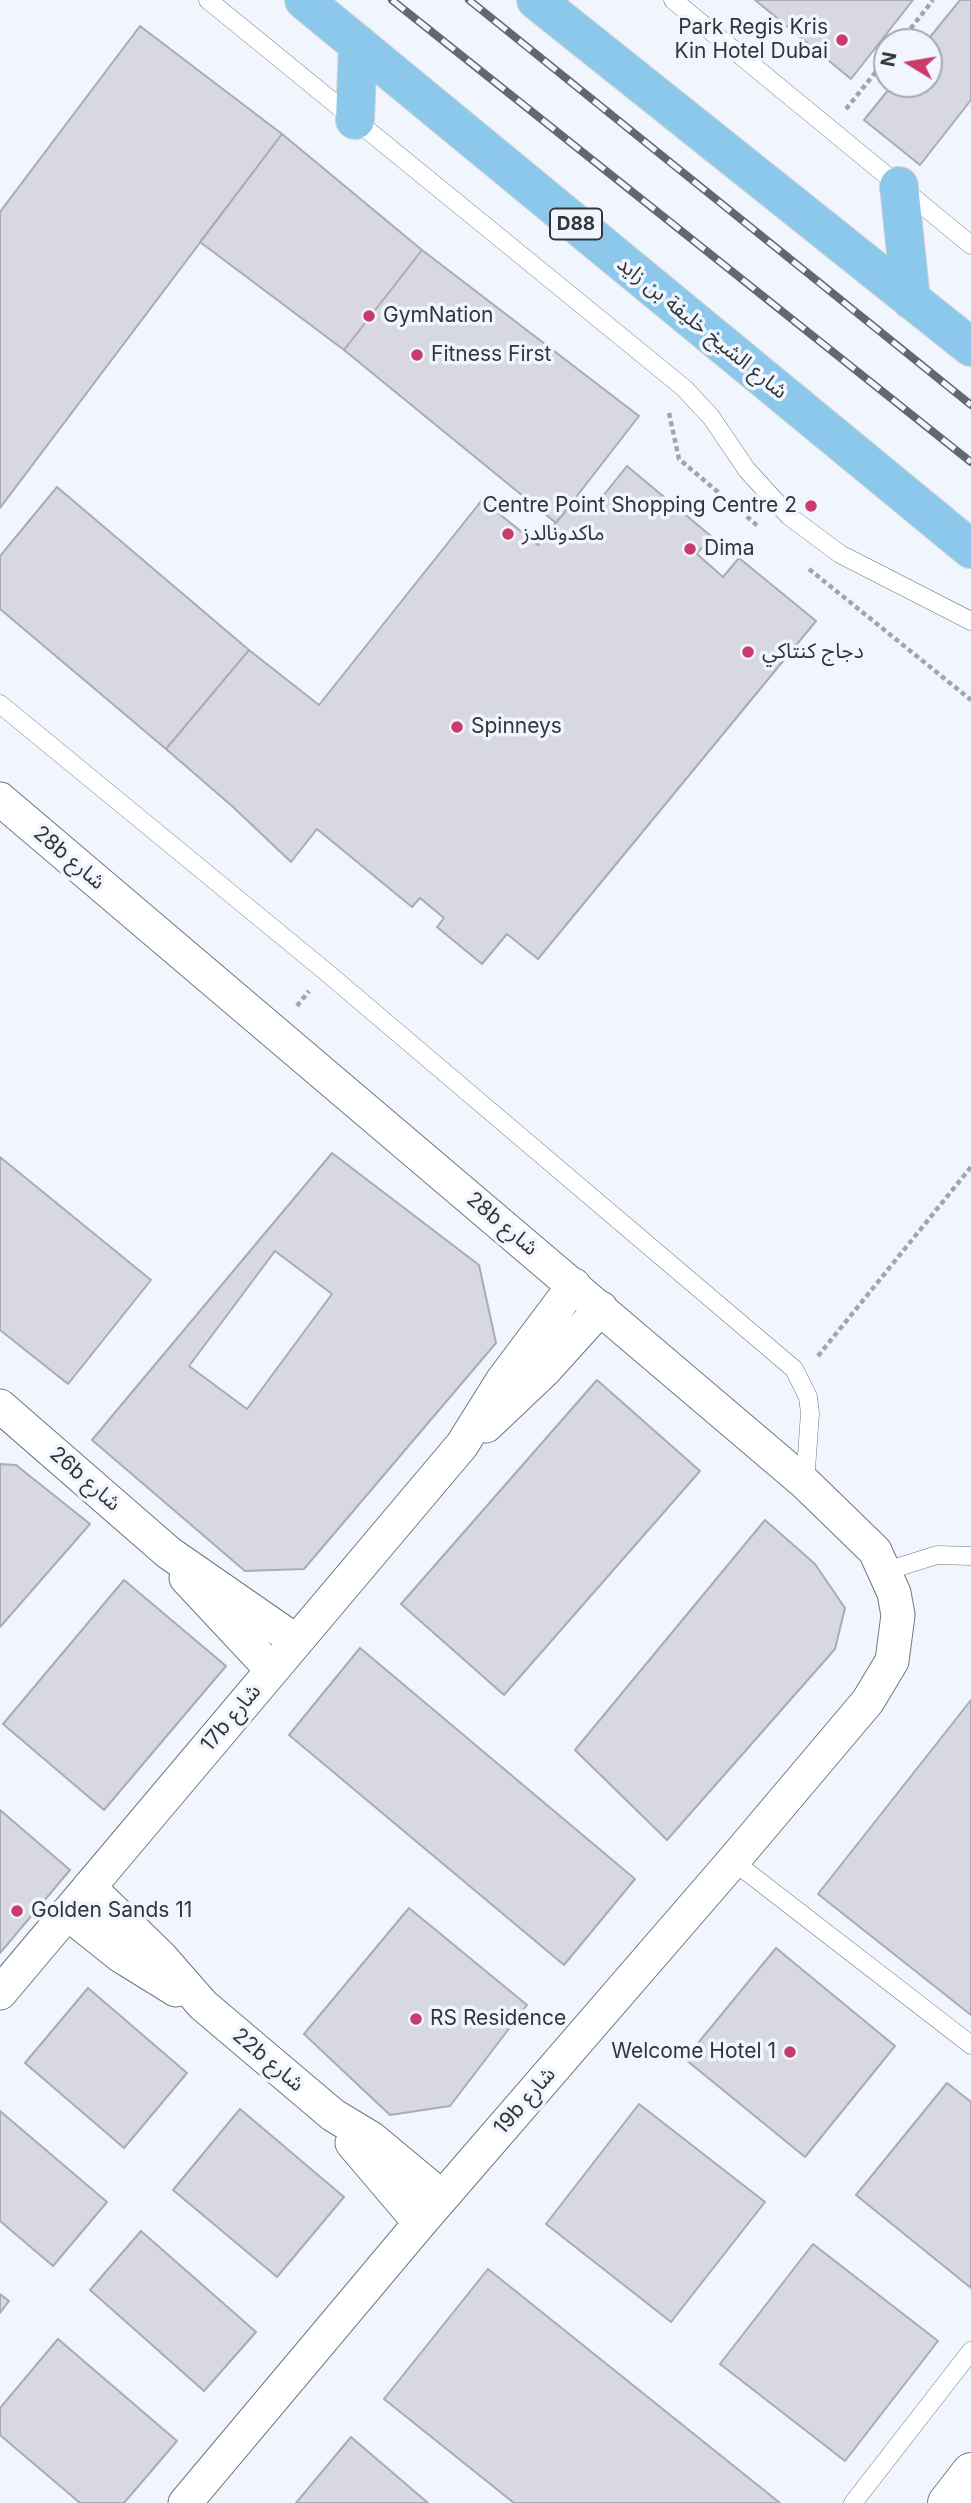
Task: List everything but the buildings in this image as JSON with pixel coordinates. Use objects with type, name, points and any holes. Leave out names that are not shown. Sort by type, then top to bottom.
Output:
[{"type":"main road","name":"شارع الشيخ خليفة بن زايد","points":[[304,0],[971,549]]},
{"type":"main road","points":[[536,0],[971,348]]},
{"type":"main road","points":[[355,120],[358,44]]},
{"type":"main road","points":[[900,186],[911,300]]},
{"type":"main road","points":[[947,2503],[971,2472]]},
{"type":"street","name":"28b شارع","points":[[0,799],[805,1483],[874,1551],[886,1571],[898,1615],[892,1661],[868,1700]]},
{"type":"street","name":"17b شارع","points":[[0,1993],[462,1445],[502,1381],[574,1285]]},
{"type":"street","name":"17b شارع","points":[[462,1445],[529,1387],[601,1308]]},
{"type":"street","name":"26b شارع","points":[[0,1406],[169,1553],[296,1641]]},
{"type":"street","name":"26b شارع","points":[[169,1553],[191,1586],[272,1670]]},
{"type":"street","name":"19b شارع","points":[[185,2503],[420,2222],[733,1861],[868,1700]]},
{"type":"street","name":"22b شارع","points":[[89,1887],[161,1957],[203,2005],[333,2115],[372,2138],[442,2197]]},
{"type":"street","name":"22b شارع","points":[[66,1913],[121,1956],[203,2005]]},
{"type":"street","name":"22b شارع","points":[[333,2115],[359,2152],[420,2222]]},
{"type":"lane","points":[[208,0],[684,388],[711,417],[760,486],[806,530],[840,554],[971,621]]},
{"type":"lane","points":[[673,0],[971,245]]},
{"type":"lane","points":[[0,704],[325,971],[794,1369],[808,1397],[810,1413],[805,1483]]},
{"type":"lane","points":[[886,1571],[937,1555],[971,1556]]},
{"type":"lane","points":[[733,1861],[971,2045]]},
{"type":"lane","points":[[853,2503],[971,2351]]},
{"type":"path","points":[[911,28],[933,0]]},
{"type":"path","points":[[830,129],[873,75]]},
{"type":"path","points":[[276,1034],[325,971]]},
{"type":"path","points":[[783,1360],[797,1344],[814,1361],[971,1167]]},
{"type":"railway","points":[[392,0],[971,462]]},
{"type":"railway","points":[[469,0],[971,405]]},
{"type":"place","name":"Park Regis Kris Kin Hotel Dubai","points":[[842,40]]},
{"type":"place","name":"GymNation","points":[[369,316]]},
{"type":"place","name":"Fitness First","points":[[417,355]]},
{"type":"place","name":"Centre Point Shopping Centre 2","points":[[811,506]]},
{"type":"place","name":"ماكدونالدز","points":[[508,534]]},
{"type":"place","name":"Dima","points":[[690,549]]},
{"type":"place","name":"دجاج كنتاكي","points":[[748,652]]},
{"type":"place","name":"Spinneys","points":[[457,727]]},
{"type":"place","name":"Golden Sands 11","points":[[17,1911]]},
{"type":"place","name":"RS Residence","points":[[416,2019]]},
{"type":"place","name":"Welcome Hotel 1","points":[[790,2052]]}]
